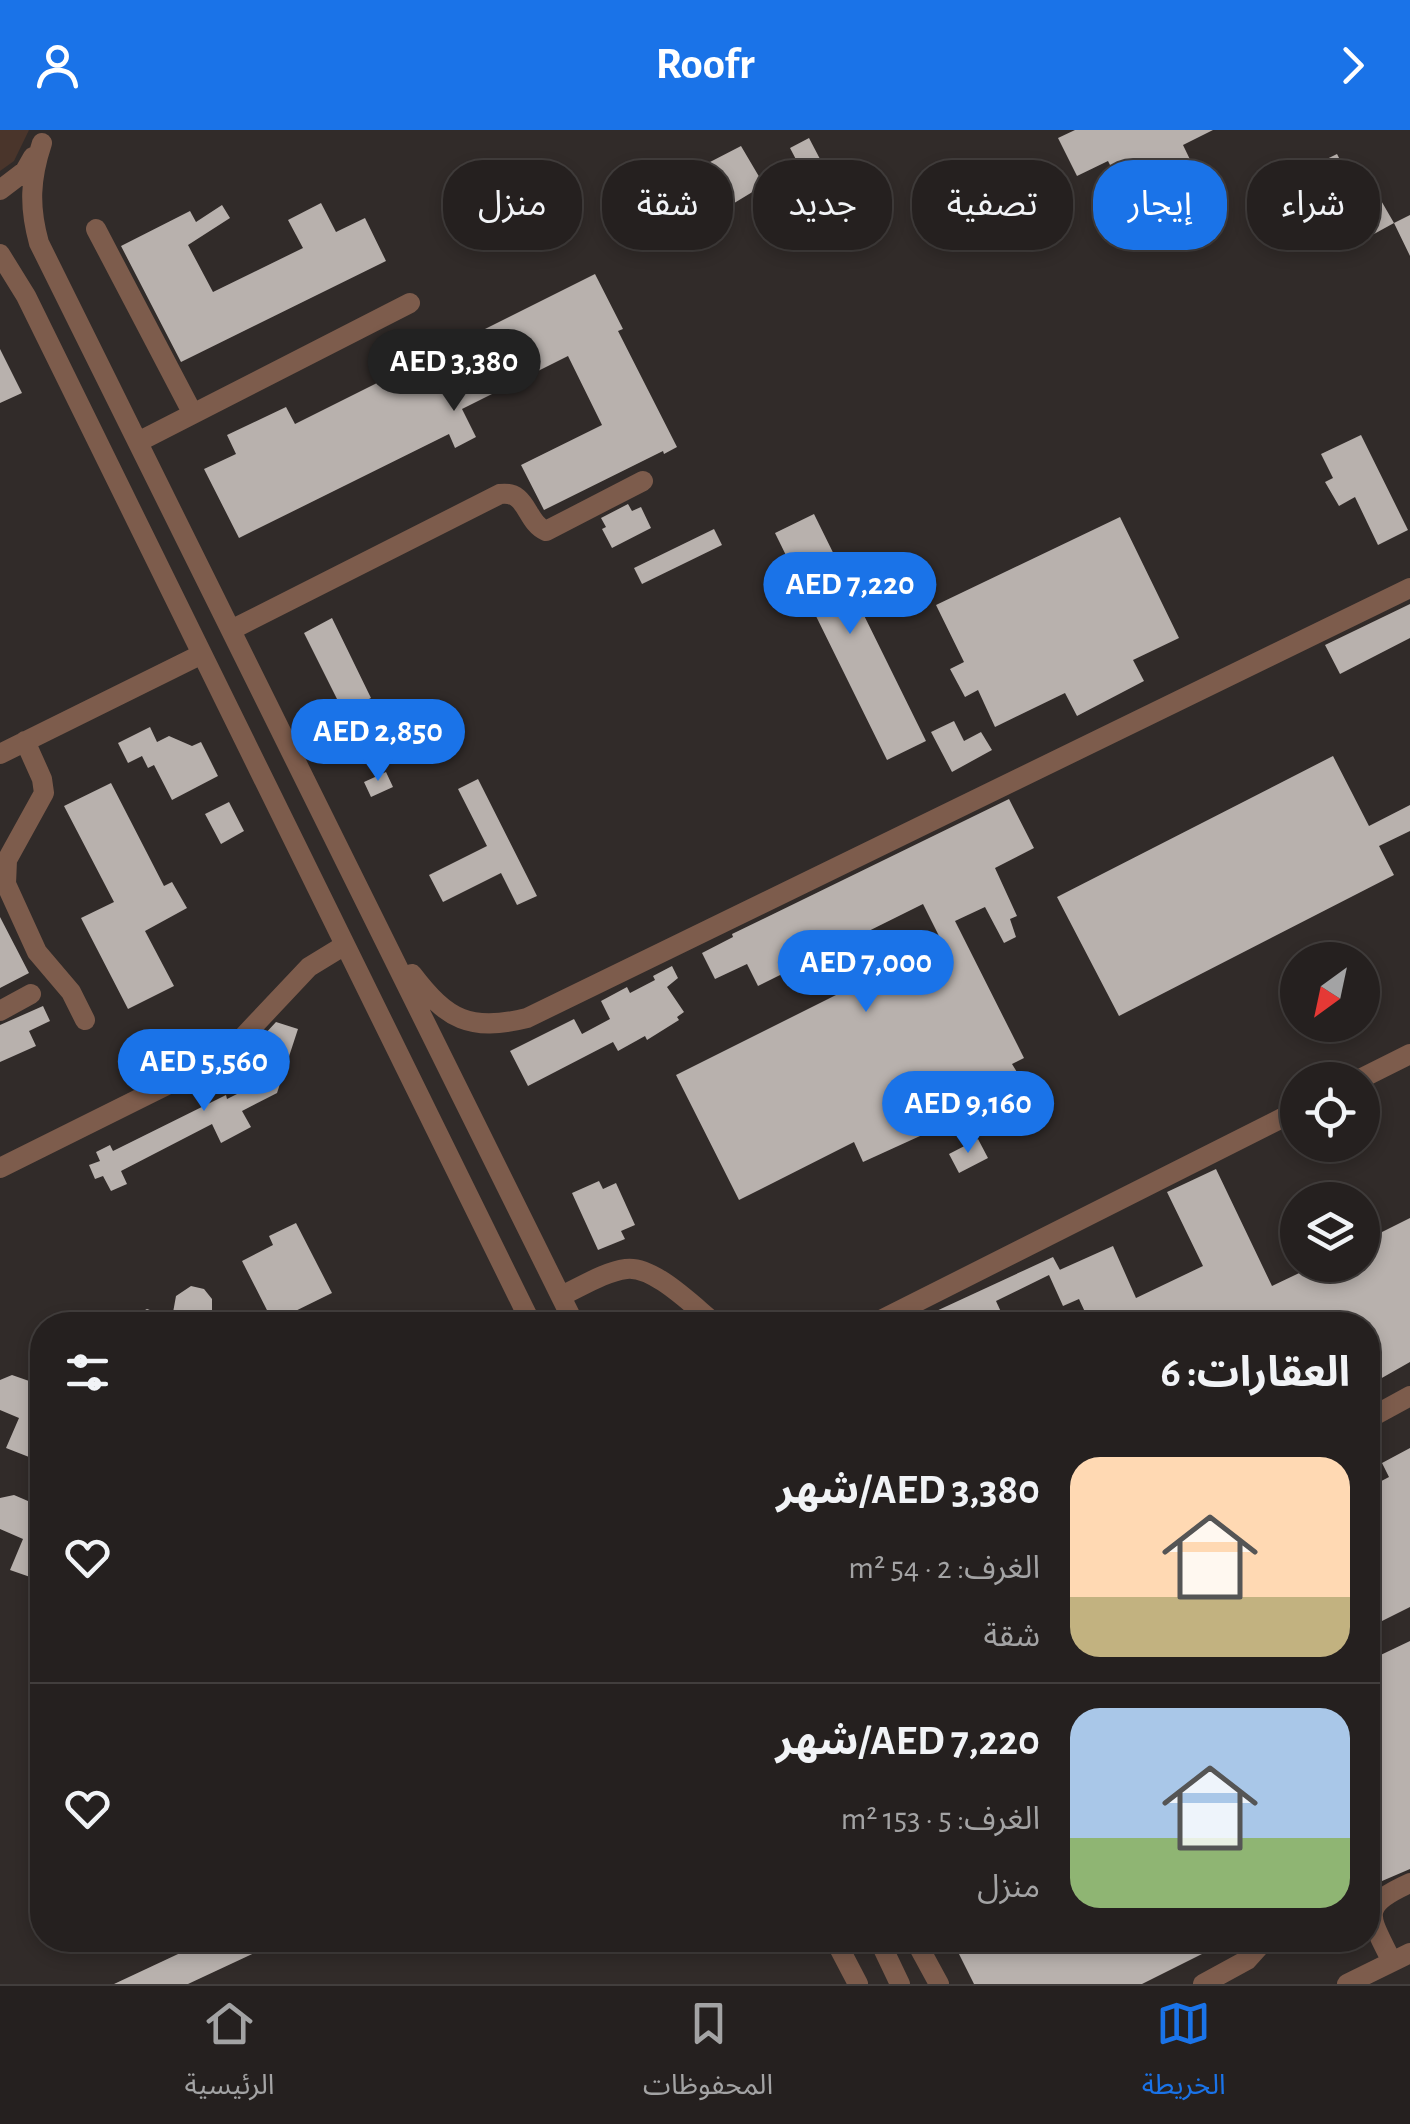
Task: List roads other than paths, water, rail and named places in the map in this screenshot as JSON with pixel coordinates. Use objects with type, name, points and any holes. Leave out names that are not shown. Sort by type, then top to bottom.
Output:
[{"type":"street","points":[[0,190],[25,171],[44,137]]},
{"type":"street","points":[[44,137],[30,190],[39,243],[568,1312]]},
{"type":"street","points":[[96,230],[193,414]]},
{"type":"street","points":[[0,254],[26,296],[526,1312]]},
{"type":"street","points":[[138,442],[410,303]]},
{"type":"street","points":[[231,630],[500,494],[520,497],[534,523],[546,531],[643,481]]},
{"type":"street","points":[[363,895],[413,974],[450,1015],[473,1024],[497,1026],[527,1018],[1410,588]]},
{"type":"street","points":[[0,754],[202,654]]},
{"type":"street","points":[[25,741],[42,779],[44,794],[4,853],[6,884],[38,952],[71,992],[84,1020]]},
{"type":"street","points":[[0,1168],[208,1065],[244,1037],[308,967],[344,945]]},
{"type":"street","points":[[0,1011],[32,994]]},
{"type":"street","points":[[1380,1069],[1410,1054]]},
{"type":"street","points":[[897,1312],[1280,1119]]},
{"type":"street","points":[[560,1296],[622,1269],[636,1268],[652,1274],[700,1312]]},
{"type":"street","points":[[1380,1412],[1410,1396]]},
{"type":"street","points":[[1380,1897],[1410,1883]]},
{"type":"street","points":[[1348,1984],[1401,1958],[1380,1930]]},
{"type":"street","points":[[842,1952],[858,1984]]},
{"type":"street","points":[[885,1952],[900,1984]]},
{"type":"street","points":[[922,1952],[939,1984]]},
{"type":"street","points":[[1203,1984],[1254,1952]]}]
